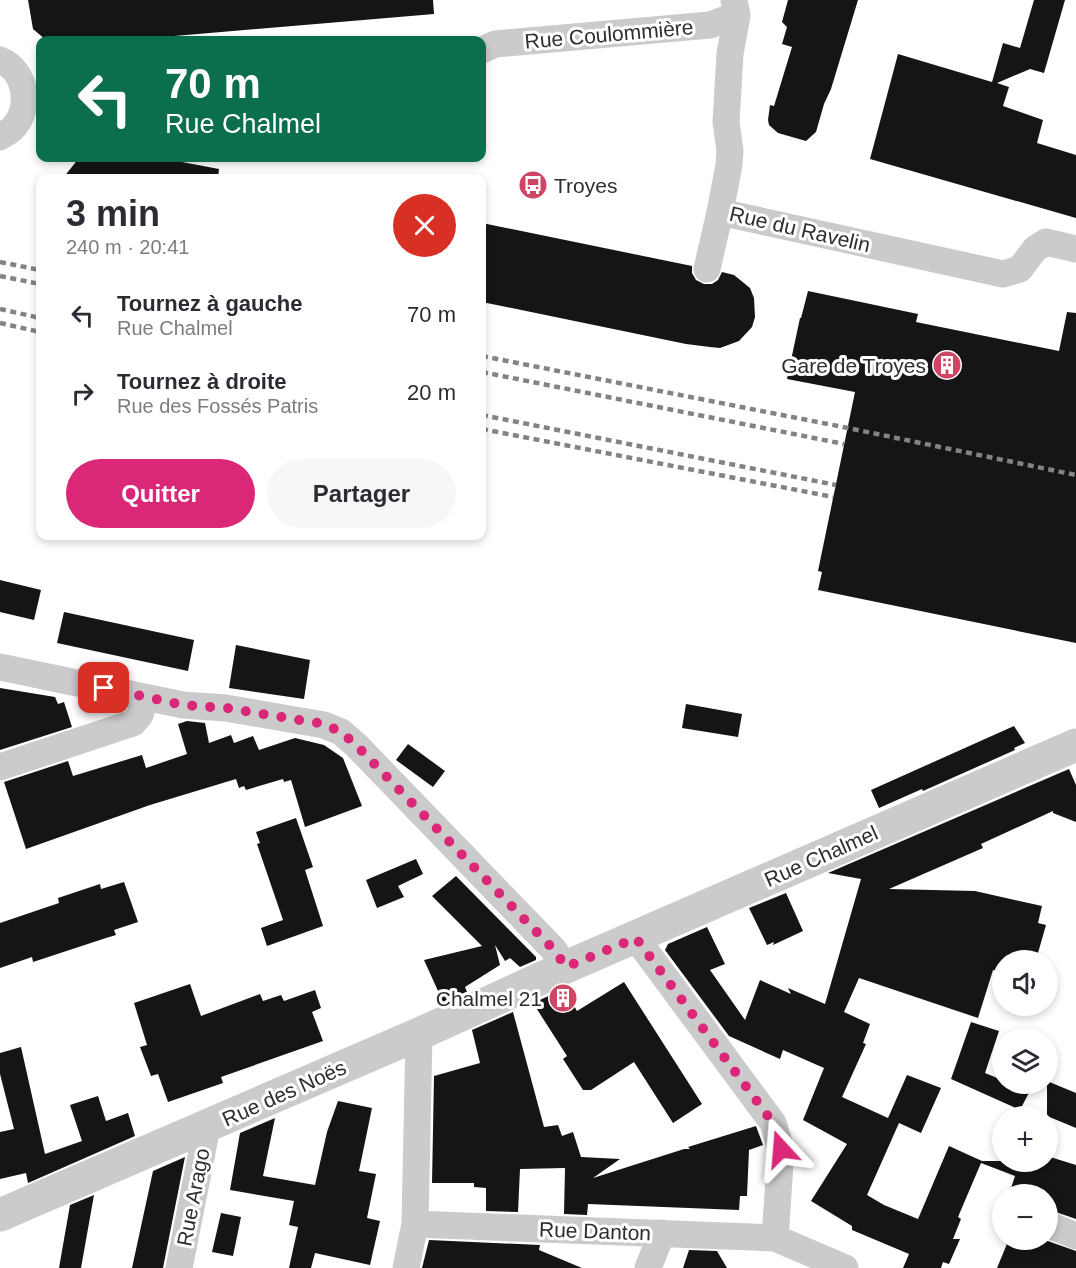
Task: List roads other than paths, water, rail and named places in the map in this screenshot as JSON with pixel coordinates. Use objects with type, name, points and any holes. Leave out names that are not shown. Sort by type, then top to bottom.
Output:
[{"type":"street","name":"Rue Coulommière","points":[[486,48],[495,44],[710,25],[736,7]]},
{"type":"street","name":"Rue du Ravelin","points":[[736,7],[730,54],[726,122],[730,151],[729,165],[720,212],[1003,274],[1020,269],[1035,249],[1046,242],[1076,249]]},
{"type":"street","points":[[0,136],[12,129],[31,110],[19,71]]},
{"type":"street","points":[[706,269],[720,212]]},
{"type":"street","points":[[0,668],[183,705],[226,708],[324,724],[341,732],[457,848],[554,950],[566,967]]},
{"type":"street","points":[[0,768],[133,723],[140,715],[145,697]]},
{"type":"street","name":"Rue Chalmel","points":[[566,967],[1076,745]]},
{"type":"street","points":[[636,938],[773,1123],[781,1149],[775,1238],[845,1268]]},
{"type":"street","name":"Rue des Noës","points":[[0,1215],[207,1127],[566,967]]},
{"type":"street","points":[[406,1268],[415,1224],[419,1034]]},
{"type":"street","name":"Rue Arago","points":[[179,1268],[207,1127]]},
{"type":"street","name":"Rue Danton","points":[[415,1224],[775,1238]]},
{"type":"street","points":[[1058,1229],[1076,1236]]},
{"type":"street","points":[[648,1268],[662,1233]]},
{"type":"railway","points":[[0,262],[36,269]]},
{"type":"railway","points":[[0,276],[36,283]]},
{"type":"railway","points":[[0,309],[36,317]]},
{"type":"railway","points":[[0,323],[36,331]]},
{"type":"railway","points":[[486,357],[1076,475]]},
{"type":"railway","points":[[486,373],[844,444]]},
{"type":"railway","points":[[486,416],[836,485]]},
{"type":"railway","points":[[486,430],[833,497]]},
{"type":"place","name":"Troyes","points":[[533,185]]},
{"type":"place","name":"Gare de Troyes","points":[[947,365]]},
{"type":"place","name":"Chalmel 21","points":[[563,998]]}]
